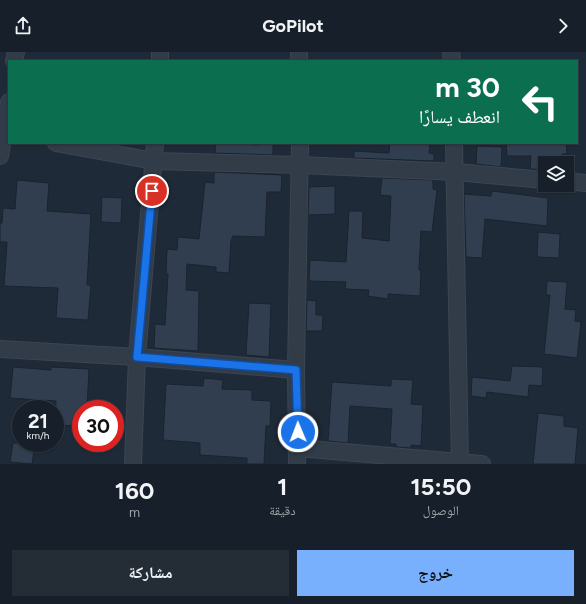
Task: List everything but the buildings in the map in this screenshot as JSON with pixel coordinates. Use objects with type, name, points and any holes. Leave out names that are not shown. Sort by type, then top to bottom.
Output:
[{"type":"street","points":[[0,156],[8,110]]},
{"type":"street","points":[[61,144],[154,161],[300,164],[456,172],[538,179]]},
{"type":"street","points":[[133,464],[137,357],[155,144]]},
{"type":"street","points":[[297,464],[296,370],[300,144]]},
{"type":"street","points":[[454,144],[456,172],[460,463]]},
{"type":"street","points":[[574,182],[586,183]]},
{"type":"street","points":[[0,349],[137,357],[296,370]]},
{"type":"street","points":[[298,448],[482,464]]},
{"type":"route","points":[[152,191],[137,357],[296,370],[298,432]]}]
